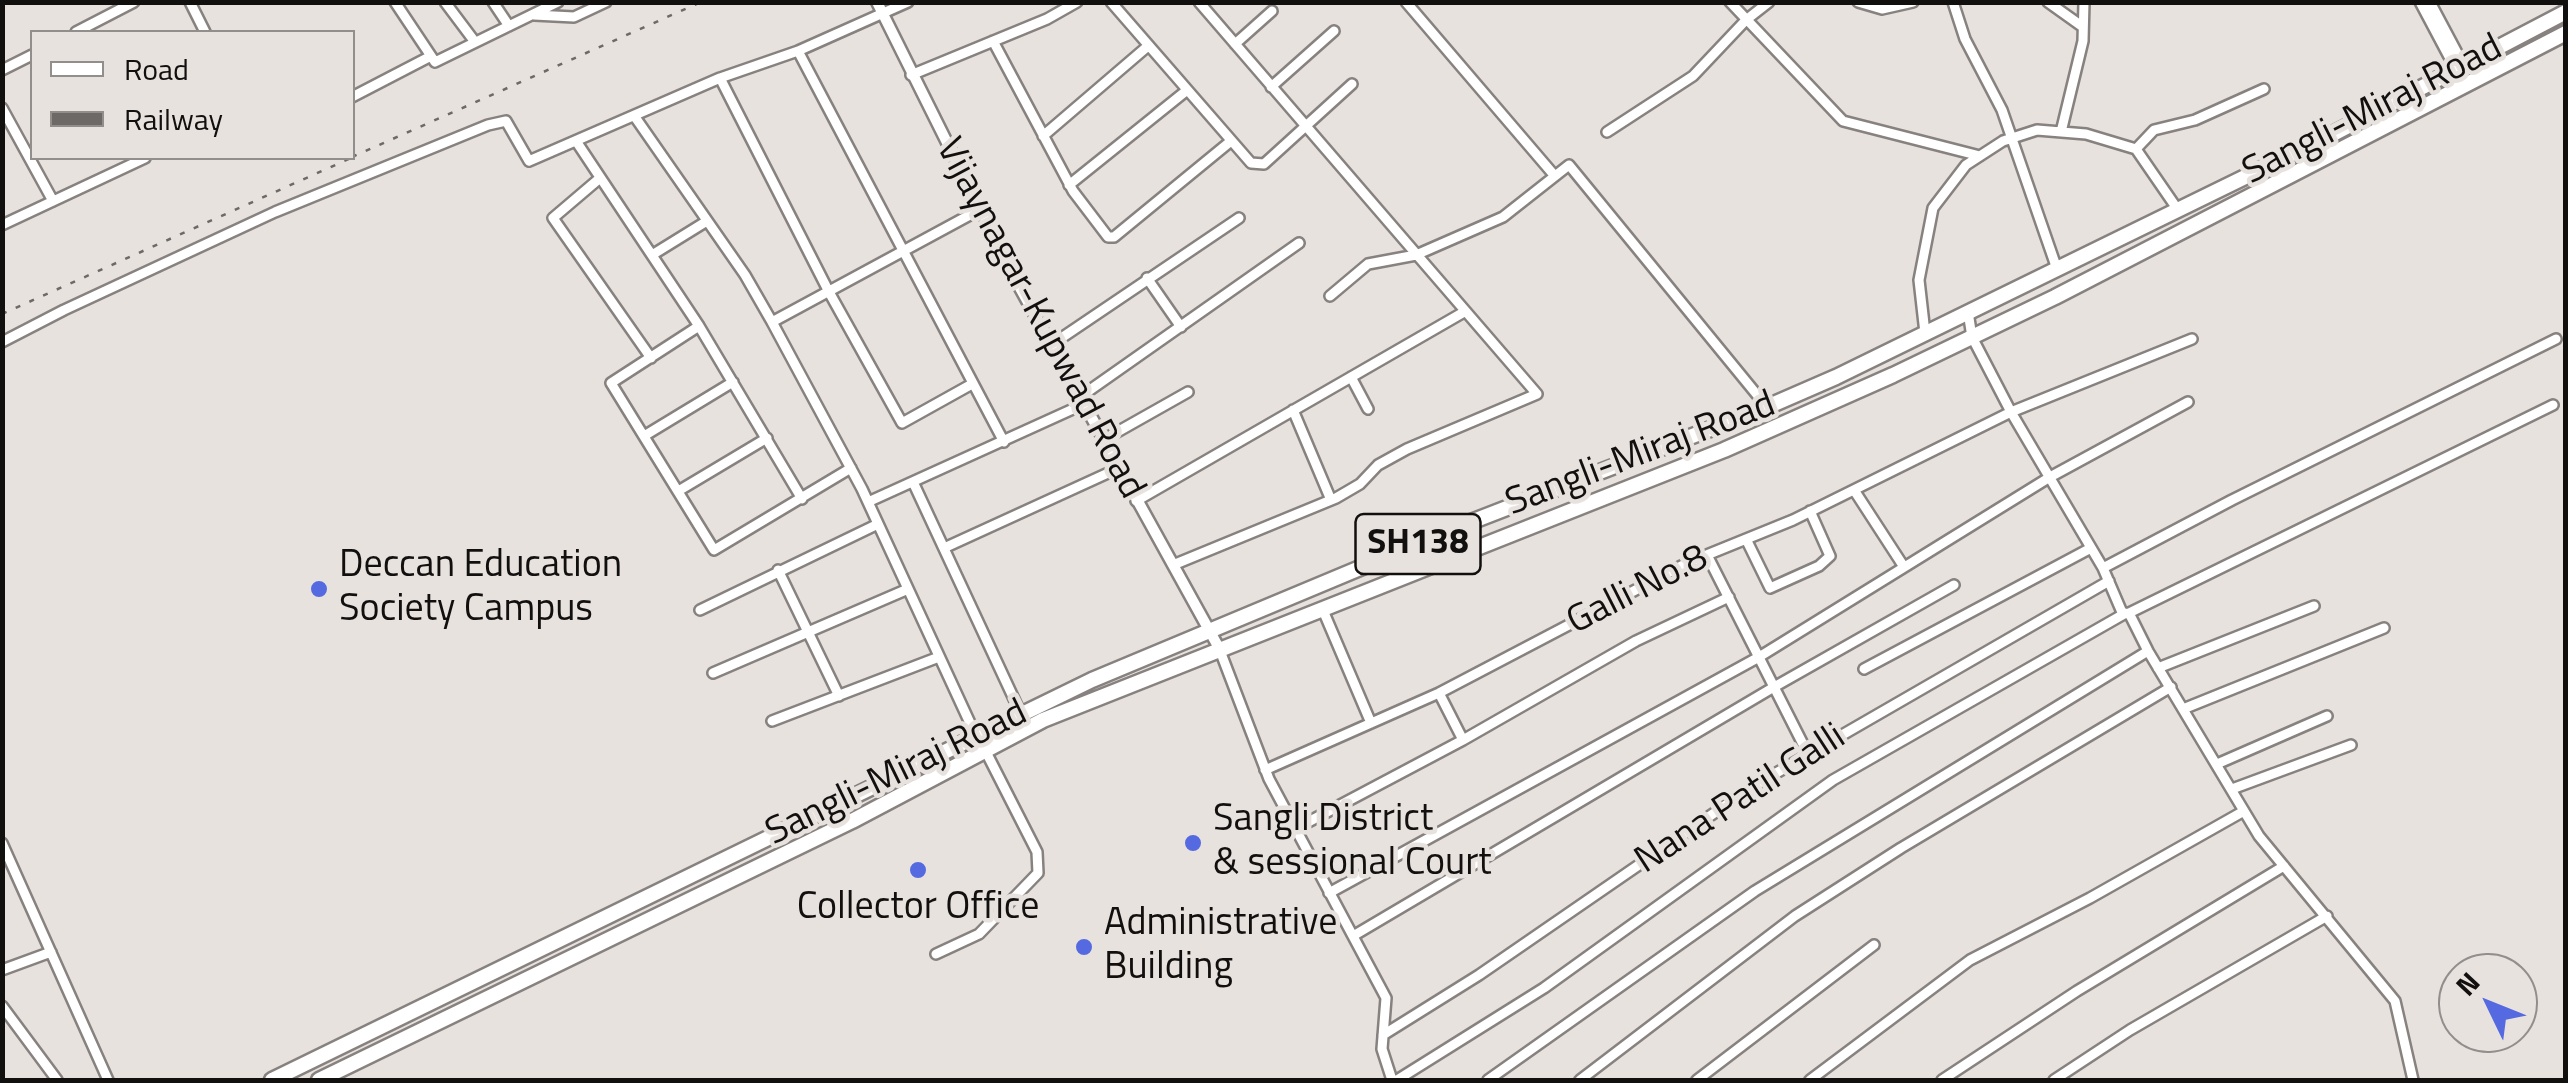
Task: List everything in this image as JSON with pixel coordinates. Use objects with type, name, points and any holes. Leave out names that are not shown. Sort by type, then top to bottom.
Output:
[{"type":"highway","name":"Sangli-Miraj Road","points":[[272,1080],[1092,680],[1463,525],[1768,407],[2331,135],[2566,12]]},
{"type":"highway","name":"Sangli-Miraj Road","points":[[319,1080],[852,821],[1043,720],[1724,450],[1972,337],[2566,34]]},
{"type":"street","points":[[80,30],[134,2]]},
{"type":"street","points":[[190,2],[204,30]]},
{"type":"street","points":[[396,2],[435,62],[552,4]]},
{"type":"street","points":[[445,2],[475,42]]},
{"type":"street","points":[[494,2],[509,26]]},
{"type":"street","points":[[531,15],[574,17],[606,2]]},
{"type":"street","points":[[2,342],[275,212],[488,125],[506,121],[528,160],[720,78],[798,51],[879,8],[908,2]]},
{"type":"street","points":[[912,74],[1077,2]]},
{"type":"street","points":[[1111,2],[1251,163],[1264,164],[1352,84]]},
{"type":"street","points":[[1172,566],[1331,500],[1360,484],[1378,465],[1407,448],[1537,394],[1199,2]]},
{"type":"street","points":[[1406,2],[1554,175]]},
{"type":"street","points":[[1730,2],[1843,121],[1980,156]]},
{"type":"street","points":[[1607,132],[1692,76],[1769,2]]},
{"type":"street","points":[[1858,2],[1882,9],[1913,2]]},
{"type":"street","points":[[1954,2],[1965,39],[2002,110],[2056,269]]},
{"type":"street","points":[[2048,2],[2083,28]]},
{"type":"street","points":[[2061,132],[2083,28],[2084,2]]},
{"type":"street","points":[[2420,2],[2459,66]]},
{"type":"street","points":[[2430,2],[2459,66]]},
{"type":"street","name":"Vijaynagar-Kupwad Road","points":[[879,8],[979,210],[1219,648]]},
{"type":"street","points":[[1234,44],[1272,11]]},
{"type":"street","points":[[1271,87],[1334,31]]},
{"type":"street","points":[[992,41],[1070,185],[1101,231],[1114,237],[1230,141]]},
{"type":"street","points":[[1043,136],[1148,46]]},
{"type":"street","points":[[798,51],[1004,442]]},
{"type":"street","points":[[2,70],[30,56]]},
{"type":"street","points":[[355,95],[431,56]]},
{"type":"street","points":[[720,78],[829,292],[902,423],[972,384]]},
{"type":"street","points":[[2136,150],[2154,130],[2195,120],[2264,88]]},
{"type":"street","points":[[1070,185],[1186,92]]},
{"type":"street","points":[[2,108],[30,158]]},
{"type":"street","points":[[635,117],[745,275],[772,322],[868,502],[976,736]]},
{"type":"street","points":[[1925,333],[1919,280],[1933,208],[1966,165],[2012,138],[2037,130],[2086,134],[2136,150],[2178,210]]},
{"type":"street","points":[[576,141],[700,326],[802,500]]},
{"type":"street","points":[[31,160],[54,201]]},
{"type":"street","points":[[2,225],[141,160]]},
{"type":"street","points":[[1330,296],[1368,264],[1416,255],[1503,216],[1569,165],[1768,407]]},
{"type":"street","points":[[600,178],[553,218],[651,358]]},
{"type":"street","points":[[772,322],[979,210]]},
{"type":"street","points":[[1052,346],[1238,218]]},
{"type":"street","points":[[652,255],[707,221]]},
{"type":"street","points":[[868,502],[1004,442],[1082,401],[1299,244]]},
{"type":"street","points":[[1146,278],[1181,327]]},
{"type":"street","points":[[1136,501],[1464,312]]},
{"type":"street","points":[[1968,312],[1972,337],[2011,412],[2259,836],[2395,1002],[2413,1080]]},
{"type":"street","points":[[700,326],[612,383],[714,550],[851,468]]},
{"type":"street","name":"Galli No.8","points":[[1265,770],[1439,693],[1707,555],[1810,512],[2011,412],[2192,338]]},
{"type":"street","points":[[2103,568],[2556,339]]},
{"type":"street","points":[[1351,377],[1368,409]]},
{"type":"street","points":[[644,436],[733,382]]},
{"type":"street","points":[[1103,440],[1188,392]]},
{"type":"street","points":[[1330,893],[1759,656],[2050,477],[2188,402]]},
{"type":"street","points":[[1219,648],[1265,770],[1386,998],[1382,1049],[1394,1080],[1544,988],[1833,780],[2127,614],[2553,405]]},
{"type":"street","points":[[1293,410],[1331,500]]},
{"type":"street","points":[[680,490],[767,438]]},
{"type":"street","points":[[944,548],[1119,468]]},
{"type":"street","points":[[912,482],[1021,714]]},
{"type":"street","points":[[1854,490],[1904,567]]},
{"type":"street","points":[[1746,539],[1770,588],[1819,566],[1830,556],[1810,512]]},
{"type":"street","points":[[700,610],[878,524]]},
{"type":"street","points":[[1864,669],[2091,548]]},
{"type":"street","points":[[1707,555],[1808,754]]},
{"type":"street","points":[[778,570],[838,696]]},
{"type":"street","name":"Nana Patil Galli","points":[[1383,1035],[1494,965],[1752,788],[2109,581]]},
{"type":"street","points":[[1353,936],[1774,686],[1954,585]]},
{"type":"street","points":[[714,673],[908,589]]},
{"type":"street","points":[[1295,828],[1463,740],[1636,642],[1728,597]]},
{"type":"street","points":[[2158,668],[2314,606]]},
{"type":"street","points":[[1322,608],[1370,724]]},
{"type":"street","points":[[2184,708],[2384,628]]},
{"type":"street","points":[[1488,1080],[1755,891],[2148,651]]},
{"type":"street","points":[[772,721],[939,657]]},
{"type":"street","points":[[1580,1080],[1795,916],[2171,688]]},
{"type":"street","points":[[1439,693],[1463,740]]},
{"type":"street","points":[[2216,764],[2327,716]]},
{"type":"street","points":[[2232,789],[2352,745]]},
{"type":"street","points":[[936,954],[979,934],[1038,873],[1038,852],[985,750]]},
{"type":"street","points":[[1810,1080],[1970,960],[2090,898],[2244,810]]},
{"type":"street","points":[[2,843],[108,1080]]},
{"type":"street","points":[[1942,1080],[2077,991],[2284,866]]},
{"type":"street","points":[[2054,1080],[2130,1030],[2326,916]]},
{"type":"street","points":[[1696,1080],[1874,945]]},
{"type":"street","points":[[2,970],[51,952]]},
{"type":"street","points":[[2,1006],[57,1080]]},
{"type":"railway","points":[[355,156],[701,2]]},
{"type":"railway","points":[[2,314],[347,160]]},
{"type":"place","name":"Deccan Education Society Campus","points":[[319,589]]},
{"type":"place","name":"Sangli District & sessional Court","points":[[1193,843]]},
{"type":"place","name":"Collector Office","points":[[918,870]]},
{"type":"place","name":"Administrative Building","points":[[1084,947]]}]
